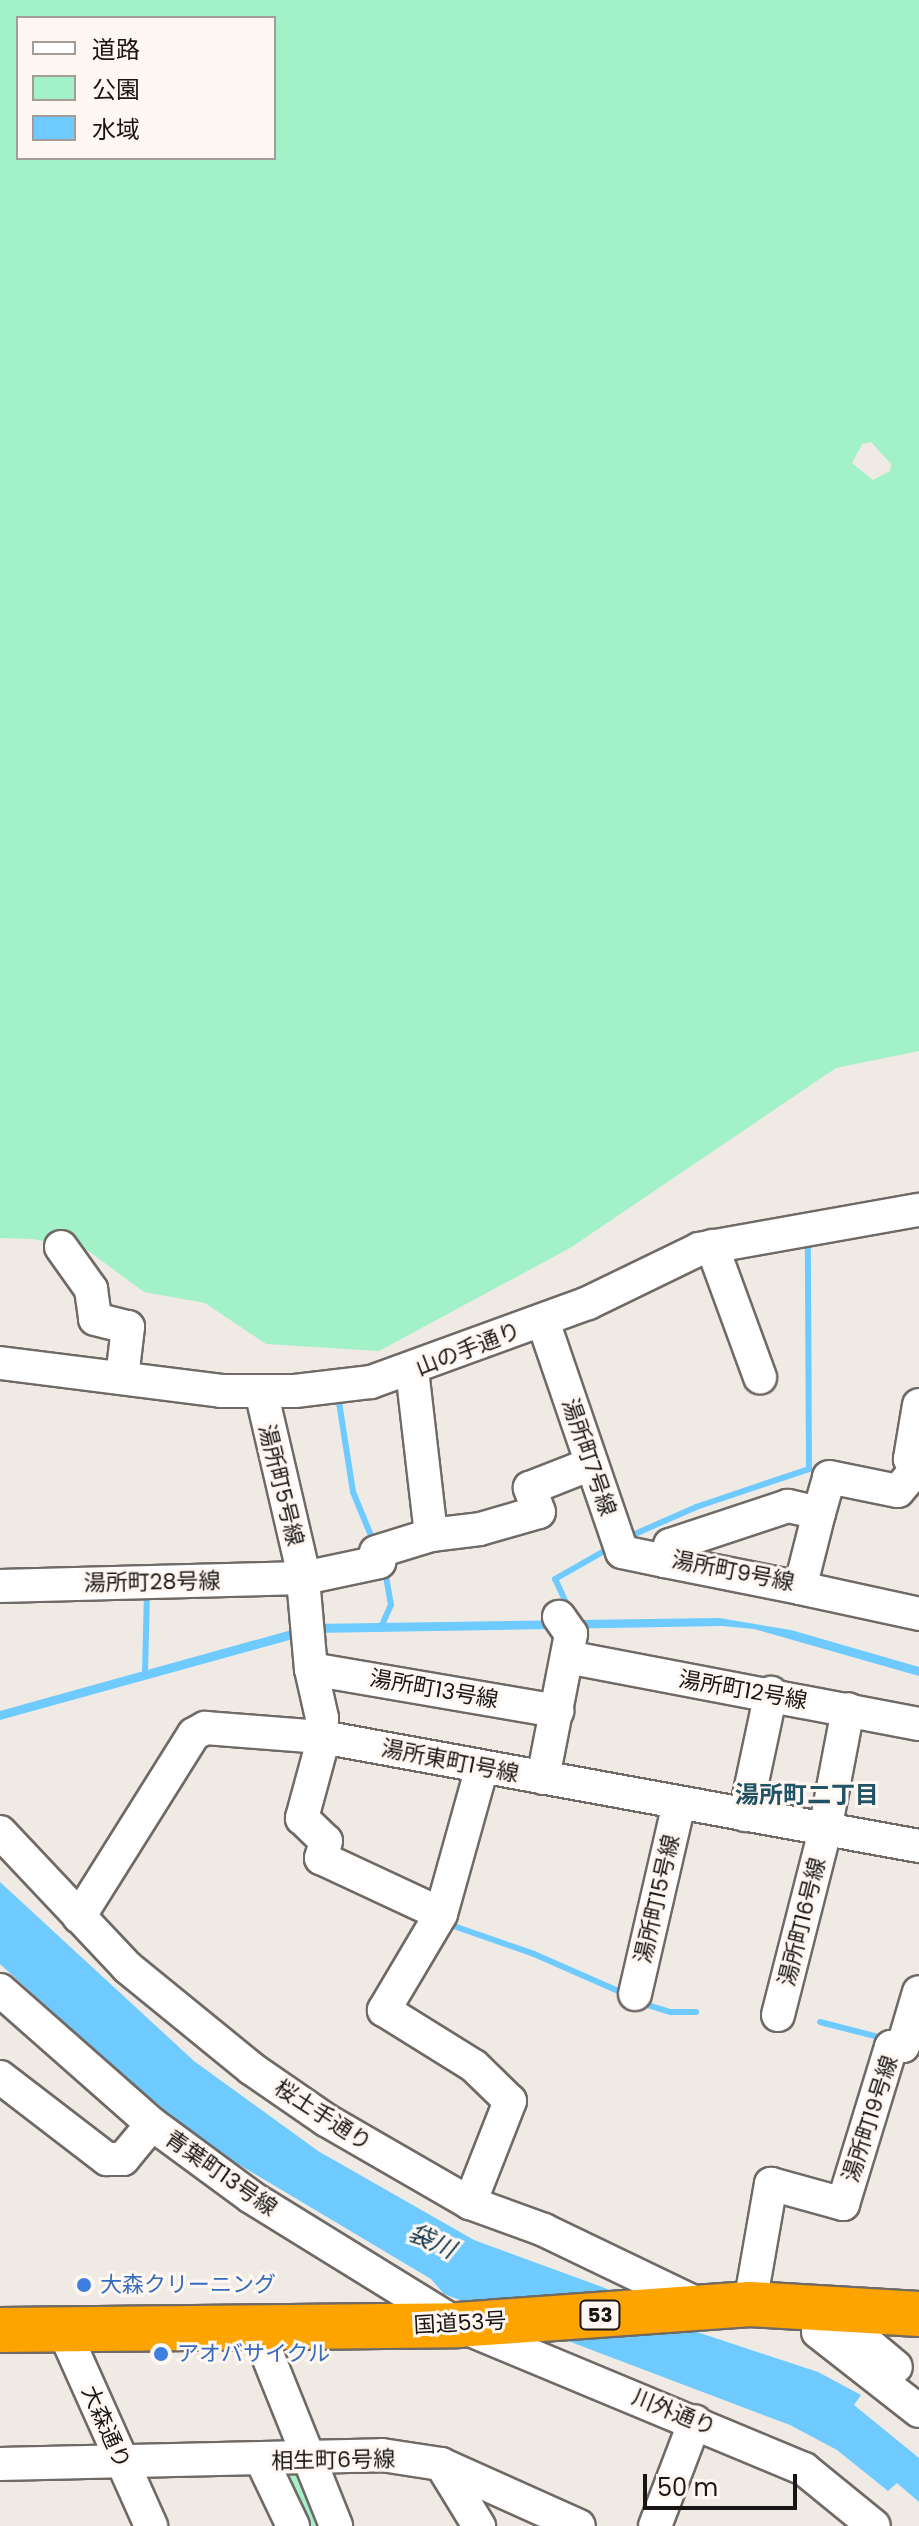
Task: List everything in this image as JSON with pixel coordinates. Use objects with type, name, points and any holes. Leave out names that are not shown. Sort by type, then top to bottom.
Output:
[{"type":"highway","name":"国道53号","points":[[0,2330],[257,2329],[476,2323],[750,2304],[823,2322],[919,2314]]},
{"type":"street","name":"山の手通り","points":[[0,1363],[261,1391],[371,1382],[543,1321],[712,1246],[919,1210]]},
{"type":"street","points":[[712,1246],[760,1377]]},
{"type":"street","points":[[61,1247],[87,1281],[95,1319],[128,1327],[122,1378]]},
{"type":"street","name":"湯所町7号線","points":[[543,1321],[622,1552],[665,1561]]},
{"type":"street","points":[[412,1370],[431,1535],[480,1529],[539,1512],[530,1488],[591,1464]]},
{"type":"street","name":"湯所町5号線","points":[[261,1391],[304,1578],[311,1669],[322,1737]]},
{"type":"street","points":[[919,1405],[910,1459],[919,1465]]},
{"type":"street","name":"湯所町9号線","points":[[819,1513],[788,1506],[670,1545],[665,1561],[800,1588],[829,1477],[898,1491],[919,1465]]},
{"type":"street","name":"湯所町28号線","points":[[0,1586],[304,1578],[379,1562],[376,1552],[431,1535]]},
{"type":"street","points":[[800,1588],[919,1614]]},
{"type":"street","name":"湯所町12号線","points":[[543,1778],[557,1711],[566,1636],[771,1693],[919,1724]]},
{"type":"street","name":"湯所町13号線","points":[[311,1669],[557,1711]]},
{"type":"street","points":[[745,1815],[771,1693]]},
{"type":"street","name":"湯所町16号線","points":[[778,2015],[825,1830],[848,1709]]},
{"type":"street","name":"湯所東町1号線","points":[[79,1917],[194,1734],[205,1728],[322,1737],[919,1846]]},
{"type":"street","points":[[322,1737],[302,1818],[326,1841],[321,1858],[441,1914]]},
{"type":"street","points":[[470,2203],[510,2101],[474,2066],[384,2010],[441,1914],[482,1767]]},
{"type":"street","name":"湯所町15号線","points":[[635,1994],[679,1804]]},
{"type":"street","name":"桜土手通り","points":[[0,1832],[127,1967],[252,2069],[326,2120],[470,2203],[544,2230],[707,2308]]},
{"type":"street","points":[[0,1990],[152,2124]]},
{"type":"street","name":"湯所町19号線","points":[[750,2304],[771,2184],[843,2204],[891,2047],[911,2048],[919,1992]]},
{"type":"street","name":"青葉町13号線","points":[[0,2077],[30,2105],[107,2159],[123,2159],[152,2124],[251,2197],[476,2323]]},
{"type":"street","points":[[823,2322],[919,2388]]},
{"type":"street","points":[[823,2322],[919,2411]]},
{"type":"street","name":"川外通り","points":[[476,2323],[804,2469],[874,2526]]},
{"type":"street","name":"大森通り","points":[[63,2329],[151,2526]]},
{"type":"street","points":[[257,2329],[304,2458],[336,2526]]},
{"type":"street","points":[[655,2526],[695,2421]]},
{"type":"street","name":"相生町6号線","points":[[0,2464],[120,2460],[262,2461],[382,2455],[441,2464],[579,2526]]},
{"type":"street","points":[[262,2461],[293,2526]]},
{"type":"street","points":[[441,2464],[479,2526]]},
{"type":"green space","points":[[0,0],[919,0],[919,1051],[836,1068],[570,1248],[379,1351],[266,1344],[205,1303],[144,1292],[87,1250],[33,1239],[0,1238]],"holes":[[[871,442],[891,464],[890,471],[873,480],[852,463],[862,444]]]},
{"type":"green space","points":[[281,2467],[295,2473],[321,2526],[301,2526]]},
{"type":"water","points":[[719,1618],[791,1630],[919,1667],[919,1676],[754,1629],[722,1626],[315,1633],[0,1720],[0,1711],[313,1624]]},
{"type":"water","name":"袋川","points":[[0,1882],[194,2061],[318,2151],[474,2240],[605,2288],[691,2330],[818,2372],[861,2395],[854,2405],[919,2458],[919,2502],[897,2483],[888,2491],[837,2450],[790,2425],[444,2294],[431,2279],[213,2149],[131,2083],[0,1964]]},
{"type":"waterway","points":[[628,1537],[696,1507],[809,1469],[808,1240]]},
{"type":"waterway","points":[[338,1396],[353,1492],[374,1543]]},
{"type":"waterway","points":[[570,1611],[555,1579],[611,1547]]},
{"type":"waterway","points":[[382,1625],[391,1605],[385,1571]]},
{"type":"waterway","points":[[145,1673],[147,1592]]},
{"type":"waterway","points":[[448,1924],[534,1954],[625,1994]]},
{"type":"waterway","points":[[641,2003],[671,2012],[696,2012]]},
{"type":"waterway","points":[[820,2022],[886,2039]]},
{"type":"place","name":"大森クリーニング","points":[[84,2285]]},
{"type":"place","name":"アオバサイクル","points":[[161,2354]]},
{"type":"district","name":"湯所町二丁目","points":[[807,1795]]}]
